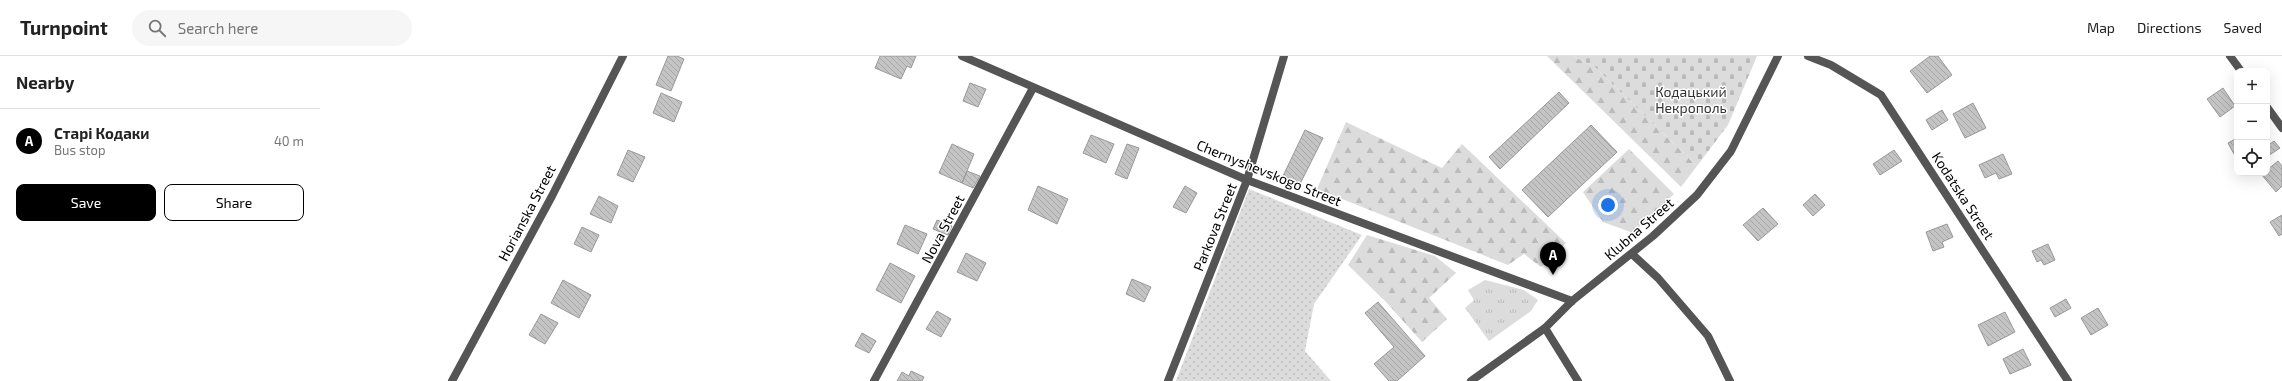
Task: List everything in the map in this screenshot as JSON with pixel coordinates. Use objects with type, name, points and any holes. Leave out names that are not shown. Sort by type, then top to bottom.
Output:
[{"type":"street","name":"Horianska Street","points":[[452,381],[552,196],[623,56]]},
{"type":"street","name":"Chernyshevskogo Street","points":[[962,56],[1247,180],[1572,301]]},
{"type":"street","name":"Parkova Street","points":[[1168,381],[1247,180],[1284,56]]},
{"type":"street","name":"Klubna Street","points":[[1471,381],[1545,328],[1572,301],[1632,254],[1697,195],[1731,151],[1778,56]]},
{"type":"street","name":"Kodatska Street","points":[[1808,56],[1831,65],[1881,95],[2068,381]]},
{"type":"street","points":[[2230,56],[2239,68]]},
{"type":"street","name":"Nova Street","points":[[874,381],[1033,88]]},
{"type":"street","points":[[2270,111],[2282,128]]},
{"type":"street","points":[[1632,254],[1658,278],[1708,336],[1730,381]]},
{"type":"street","points":[[1545,328],[1578,381]]},
{"type":"green space","points":[[1547,56],[1573,56],[1595,67],[1697,166],[1681,187]]},
{"type":"green space","name":"Кодацький Некрополь","points":[[1573,56],[1757,56],[1728,125],[1697,166],[1595,67]]},
{"type":"green space","points":[[1346,122],[1442,168],[1462,144],[1566,243],[1541,267],[1524,254],[1508,265],[1317,189]]},
{"type":"green space","points":[[1629,149],[1674,194],[1633,233],[1603,222],[1583,192]]},
{"type":"green space","points":[[1249,189],[1362,235],[1314,304],[1305,351],[1331,381],[1176,381]]},
{"type":"green space","points":[[1367,235],[1435,256],[1456,273],[1429,298],[1447,319],[1422,342],[1386,302],[1348,265]]},
{"type":"green space","points":[[1485,280],[1524,290],[1538,300],[1531,311],[1489,341],[1465,308],[1474,300],[1468,290]]},
{"type":"building","points":[[668,56],[677,56],[684,59],[671,91],[656,85]]},
{"type":"building","points":[[880,56],[916,56],[911,68],[907,66],[901,79],[875,68]]},
{"type":"building","points":[[1930,56],[1938,56],[1952,75],[1927,93],[1910,71]]},
{"type":"building","points":[[970,83],[986,89],[978,107],[963,101]]},
{"type":"building","points":[[2223,88],[2234,107],[2220,117],[2207,99]]},
{"type":"building","points":[[1559,92],[1569,103],[1500,169],[1489,157]]},
{"type":"building","points":[[661,93],[682,102],[674,122],[653,113]]},
{"type":"building","points":[[1973,103],[1986,128],[1965,138],[1953,114]]},
{"type":"building","points":[[1942,110],[1948,120],[1932,130],[1926,120]]},
{"type":"building","points":[[1591,125],[1617,152],[1548,217],[1522,190]]},
{"type":"building","points":[[1305,130],[1323,138],[1300,184],[1283,176]]},
{"type":"building","points":[[1091,135],[1114,144],[1106,163],[1083,153]]},
{"type":"building","points":[[2234,140],[2234,154],[2228,143]]},
{"type":"building","points":[[2274,141],[2280,148],[2270,155],[2270,144]]},
{"type":"building","points":[[952,144],[974,154],[962,183],[939,173]]},
{"type":"building","points":[[1127,144],[1139,148],[1127,179],[1115,174]]},
{"type":"building","points":[[628,150],[645,157],[633,182],[617,175]]},
{"type":"building","points":[[1894,150],[1902,161],[1880,175],[1873,164]]},
{"type":"building","points":[[2003,154],[2012,174],[1999,179],[1996,173],[1985,178],[1979,165]]},
{"type":"building","points":[[2278,161],[2282,166],[2282,186],[2276,192],[2263,176],[2270,176],[2270,168]]},
{"type":"building","points":[[967,171],[980,176],[973,188],[962,183]]},
{"type":"building","points":[[1038,186],[1068,199],[1057,224],[1028,210]]},
{"type":"building","points":[[1185,186],[1197,193],[1186,213],[1173,207]]},
{"type":"building","points":[[1815,194],[1825,205],[1813,216],[1803,205]]},
{"type":"building","points":[[599,196],[618,206],[611,223],[590,214]]},
{"type":"building","points":[[1763,208],[1778,224],[1758,241],[1743,225]]},
{"type":"building","points":[[2282,215],[2282,234],[2279,236],[2270,222]]},
{"type":"building","points":[[937,220],[952,226],[948,235],[933,229]]},
{"type":"building","points":[[1947,224],[1953,237],[1942,242],[1944,247],[1933,251],[1926,232]]},
{"type":"building","points":[[905,225],[927,234],[918,254],[897,244]]},
{"type":"building","points":[[582,227],[599,235],[591,252],[574,244]]},
{"type":"building","points":[[2048,244],[2055,260],[2044,265],[2041,260],[2037,262],[2032,251]]},
{"type":"building","points":[[966,253],[986,263],[977,281],[957,272]]},
{"type":"building","points":[[890,263],[915,276],[901,303],[876,290]]},
{"type":"building","points":[[1132,279],[1151,287],[1144,302],[1126,294]]},
{"type":"building","points":[[563,280],[591,295],[579,318],[551,303]]},
{"type":"building","points":[[2066,299],[2071,308],[2055,317],[2050,308]]},
{"type":"building","points":[[1378,302],[1425,356],[1397,381],[1389,381],[1374,364],[1394,347],[1365,313]]},
{"type":"building","points":[[2098,308],[2108,325],[2091,335],[2081,318]]},
{"type":"building","points":[[937,311],[951,319],[941,337],[926,329]]},
{"type":"building","points":[[2005,312],[2015,332],[1988,346],[1978,325]]},
{"type":"building","points":[[541,314],[558,323],[545,344],[529,335]]},
{"type":"building","points":[[862,333],[876,341],[869,353],[855,346]]},
{"type":"building","points":[[2023,349],[2031,365],[2010,374],[2003,359]]},
{"type":"building","points":[[911,371],[924,377],[922,381],[897,381],[902,372],[909,376]]},
{"type":"place","name":"Старі Кодаки","points":[[1553,275]]}]
